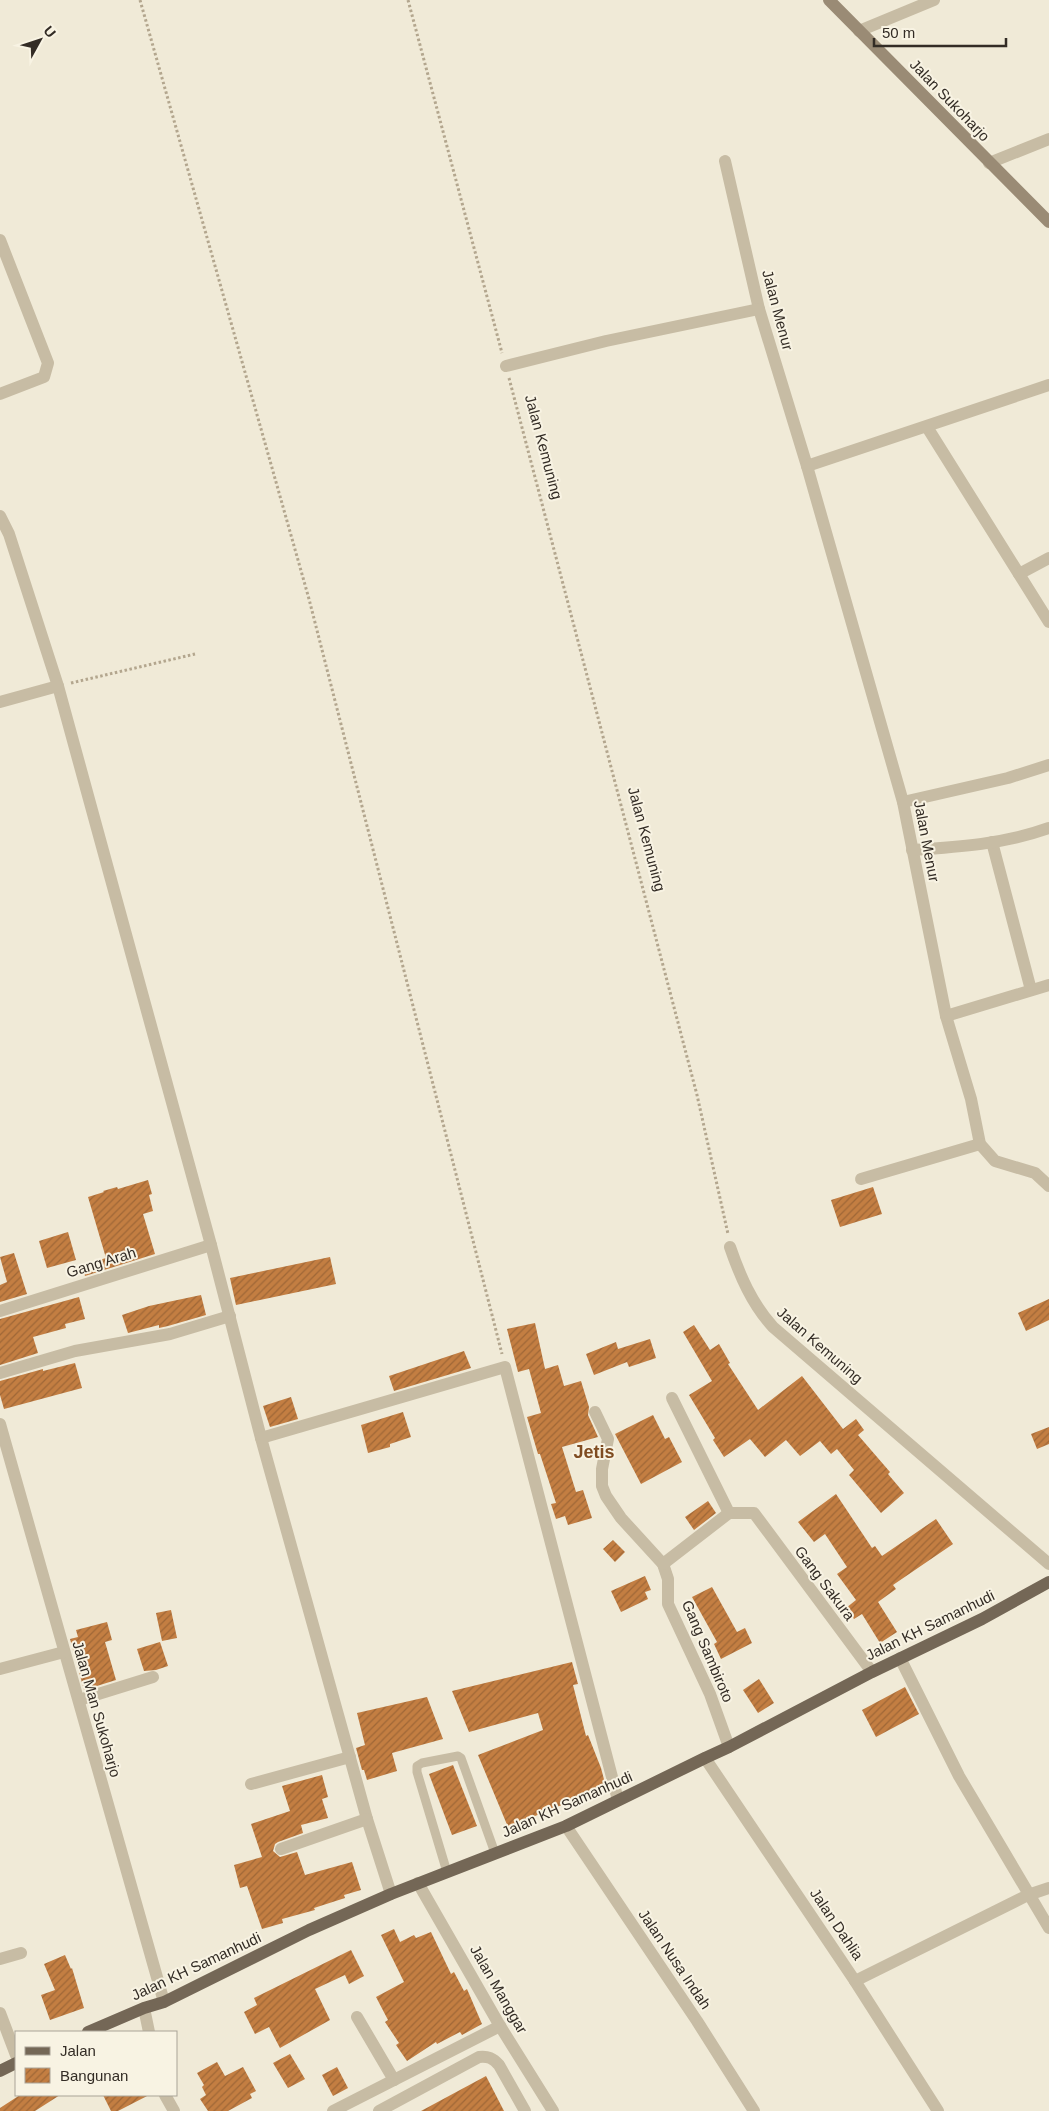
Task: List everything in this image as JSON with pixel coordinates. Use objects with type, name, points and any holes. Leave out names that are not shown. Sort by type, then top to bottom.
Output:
[{"type":"main road","name":"Jalan Sukoharjo","points":[[830,0],[989,164],[1049,222]]},
{"type":"main road","name":"Jalan KH Samanhudi","points":[[90,2031],[144,2008],[164,2002],[310,1930],[392,1894],[566,1826],[730,1747],[872,1672],[982,1619],[1049,1582]]},
{"type":"main road","points":[[0,2071],[15,2064]]},
{"type":"street","points":[[860,30],[934,0]]},
{"type":"street","points":[[989,164],[1049,139]]},
{"type":"street","name":"Jalan Menur","points":[[725,161],[759,309],[807,466],[903,802],[946,1016],[971,1099],[980,1144]]},
{"type":"street","points":[[0,240],[48,363],[44,378],[0,394]]},
{"type":"street","points":[[506,366],[606,341],[759,309]]},
{"type":"street","points":[[807,466],[1049,385]]},
{"type":"street","points":[[927,427],[1049,622]]},
{"type":"street","points":[[0,516],[9,534],[58,686],[211,1245],[261,1438],[367,1819],[392,1894]]},
{"type":"street","points":[[1019,574],[1049,558]]},
{"type":"street","points":[[0,702],[58,686]]},
{"type":"street","points":[[903,802],[1008,778],[1049,765]]},
{"type":"street","points":[[912,850],[992,842],[1015,838],[1049,828]]},
{"type":"street","points":[[992,842],[1031,990]]},
{"type":"street","points":[[946,1016],[1049,985]]},
{"type":"street","points":[[861,1179],[980,1144],[995,1161],[1035,1173],[1049,1186]]},
{"type":"street","name":"Gang Arah","points":[[0,1311],[211,1245]]},
{"type":"street","name":"Jalan Kemuning","points":[[730,1247],[741,1278],[772,1327],[1049,1564]]},
{"type":"street","points":[[0,1373],[75,1351],[170,1334],[230,1316]]},
{"type":"street","points":[[261,1438],[505,1367],[618,1800]]},
{"type":"street","points":[[662,1564],[729,1513],[672,1398]]},
{"type":"street","name":"Gang Sambiroto","points":[[595,1412],[608,1439],[602,1468],[602,1486],[606,1496],[621,1518],[662,1564],[668,1579],[668,1604],[710,1694],[730,1747]]},
{"type":"street","name":"Jalan Man Sukoharjo","points":[[0,1424],[164,2002]]},
{"type":"street","name":"Gang Sakura","points":[[729,1513],[754,1513],[872,1672]]},
{"type":"street","points":[[0,1669],[64,1652]]},
{"type":"street","points":[[900,1658],[958,1776],[1049,1928]]},
{"type":"street","points":[[79,1700],[153,1677]]},
{"type":"street","points":[[251,1784],[350,1757]]},
{"type":"street","name":"Jalan Dahlia","points":[[705,1758],[855,1981],[938,2111]]},
{"type":"street","points":[[281,1849],[367,1819]]},
{"type":"street","name":"Jalan Nusa Indah","points":[[566,1826],[697,2021],[754,2111]]},
{"type":"street","name":"Jalan Manggar","points":[[418,1883],[500,2026],[553,2111]]},
{"type":"street","points":[[855,1981],[1028,1895],[1049,1888]]},
{"type":"street","points":[[0,1959],[21,1953]]},
{"type":"street","points":[[144,2008],[149,2031]]},
{"type":"street","points":[[0,2013],[15,2052]]},
{"type":"street","points":[[357,2017],[394,2080]]},
{"type":"street","points":[[333,2111],[500,2026]]},
{"type":"street","points":[[380,2111],[479,2057],[486,2056],[493,2059],[499,2065],[524,2111]]},
{"type":"street","points":[[166,2096],[174,2111]]},
{"type":"lane","points":[[447,1872],[417,1772],[417,1766],[422,1763],[458,1756],[461,1758],[495,1854]]},
{"type":"path","points":[[140,0],[309,599],[505,1367]]},
{"type":"path","name":"Jalan Kemuning","points":[[408,0],[697,1095],[730,1247]]},
{"type":"path","points":[[58,686],[195,654]]},
{"type":"building","points":[[148,1180],[152,1194],[149,1195],[153,1211],[143,1214],[155,1254],[85,1276],[82,1265],[106,1258],[88,1197],[117,1187],[118,1189]]},
{"type":"building","points":[[873,1187],[882,1214],[840,1227],[831,1200]]},
{"type":"building","points":[[68,1232],[76,1260],[47,1268],[39,1241]]},
{"type":"building","points":[[14,1253],[27,1294],[0,1302],[0,1285],[7,1282],[0,1257]]},
{"type":"building","points":[[330,1257],[336,1284],[236,1305],[230,1278]]},
{"type":"building","points":[[201,1295],[206,1315],[168,1326],[159,1328],[159,1325],[128,1333],[122,1315],[149,1306]]},
{"type":"building","points":[[79,1297],[85,1319],[65,1324],[66,1328],[33,1337],[38,1353],[0,1365],[0,1319]]},
{"type":"building","points":[[1049,1299],[1049,1320],[1026,1331],[1018,1313]]},
{"type":"building","points":[[535,1323],[545,1369],[558,1365],[564,1386],[581,1381],[589,1407],[588,1415],[598,1437],[562,1447],[576,1492],[583,1490],[592,1518],[568,1525],[565,1516],[556,1519],[551,1504],[556,1503],[527,1417],[541,1413],[529,1369],[518,1372],[507,1329]]},
{"type":"building","points":[[694,1325],[710,1350],[719,1344],[730,1363],[728,1364],[758,1410],[802,1376],[843,1429],[856,1419],[864,1430],[858,1435],[890,1472],[888,1474],[904,1493],[881,1513],[849,1475],[854,1470],[837,1449],[831,1454],[820,1441],[800,1456],[786,1440],[765,1457],[750,1439],[724,1457],[713,1440],[715,1438],[689,1395],[712,1381],[683,1332]]},
{"type":"building","points":[[650,1339],[656,1358],[629,1367],[627,1362],[594,1375],[586,1354],[616,1342],[618,1349]]},
{"type":"building","points":[[464,1351],[471,1368],[394,1391],[389,1376]]},
{"type":"building","points":[[75,1363],[82,1388],[4,1409],[0,1395],[0,1381],[43,1369],[43,1371]]},
{"type":"building","points":[[291,1397],[298,1419],[270,1427],[263,1406]]},
{"type":"building","points":[[403,1412],[411,1437],[390,1444],[390,1447],[368,1453],[361,1425]]},
{"type":"building","points":[[653,1415],[665,1439],[669,1437],[682,1462],[641,1484],[615,1434]]},
{"type":"building","points":[[1049,1427],[1049,1444],[1037,1449],[1031,1434]]},
{"type":"building","points":[[836,1494],[872,1548],[875,1546],[882,1556],[936,1519],[953,1544],[893,1585],[896,1589],[878,1602],[897,1632],[880,1643],[862,1614],[854,1619],[846,1608],[856,1600],[837,1574],[847,1567],[825,1534],[814,1542],[798,1522]]},
{"type":"building","points":[[708,1501],[716,1513],[694,1530],[685,1517]]},
{"type":"building","points":[[613,1540],[625,1552],[615,1562],[603,1549]]},
{"type":"building","points":[[645,1576],[651,1590],[645,1592],[648,1599],[621,1612],[611,1591]]},
{"type":"building","points":[[712,1587],[737,1632],[745,1628],[752,1643],[721,1659],[714,1644],[717,1642],[692,1597]]},
{"type":"building","points":[[171,1610],[177,1638],[162,1641],[156,1613]]},
{"type":"building","points":[[107,1622],[112,1640],[105,1642],[116,1680],[84,1690],[70,1639],[78,1637],[76,1630]]},
{"type":"building","points":[[160,1642],[168,1666],[144,1671],[137,1649]]},
{"type":"building","points":[[572,1662],[578,1684],[573,1685],[586,1736],[588,1735],[601,1768],[606,1787],[508,1827],[478,1755],[543,1730],[538,1713],[469,1732],[452,1691]]},
{"type":"building","points":[[759,1679],[774,1703],[758,1713],[743,1690]]},
{"type":"building","points":[[905,1687],[919,1714],[876,1737],[862,1710]]},
{"type":"building","points":[[427,1697],[443,1739],[392,1753],[397,1771],[367,1780],[356,1748],[365,1745],[357,1713]]},
{"type":"building","points":[[453,1765],[477,1826],[452,1835],[429,1774]]},
{"type":"building","points":[[322,1775],[328,1797],[322,1799],[328,1818],[301,1825],[303,1833],[278,1842],[275,1844],[273,1851],[280,1857],[297,1852],[305,1875],[352,1862],[361,1890],[344,1895],[345,1898],[314,1908],[315,1910],[282,1919],[283,1923],[262,1929],[247,1886],[240,1888],[234,1865],[262,1857],[251,1824],[290,1811],[282,1786]]},
{"type":"building","points":[[394,1929],[400,1942],[414,1935],[416,1938],[431,1932],[451,1974],[454,1972],[464,1991],[467,1989],[482,2024],[462,2035],[460,2032],[437,2044],[436,2042],[407,2061],[396,2045],[399,2043],[385,2022],[388,2020],[376,1997],[404,1982],[381,1935]]},
{"type":"building","points":[[351,1950],[364,1976],[349,1984],[345,1975],[315,1989],[330,2020],[280,2048],[269,2027],[255,2034],[244,2012],[257,2005],[254,1998]]},
{"type":"building","points":[[65,1955],[72,1968],[84,2008],[50,2020],[41,1995],[55,1990],[44,1964]]},
{"type":"building","points":[[290,2054],[305,2079],[288,2088],[273,2063]]},
{"type":"building","points":[[217,2062],[225,2076],[243,2067],[256,2091],[250,2094],[252,2098],[228,2111],[208,2111],[200,2099],[206,2095],[202,2087],[204,2085],[197,2073]]},
{"type":"building","points":[[337,2067],[348,2088],[333,2096],[322,2075]]},
{"type":"building","points":[[486,2076],[504,2111],[421,2111]]},
{"type":"building","points":[[18,2096],[58,2096],[35,2111],[0,2111],[0,2108]]},
{"type":"building","points":[[104,2096],[147,2096],[118,2111],[111,2111]]},
{"type":"district","name":"Jetis","points":[[594,1452]]}]
